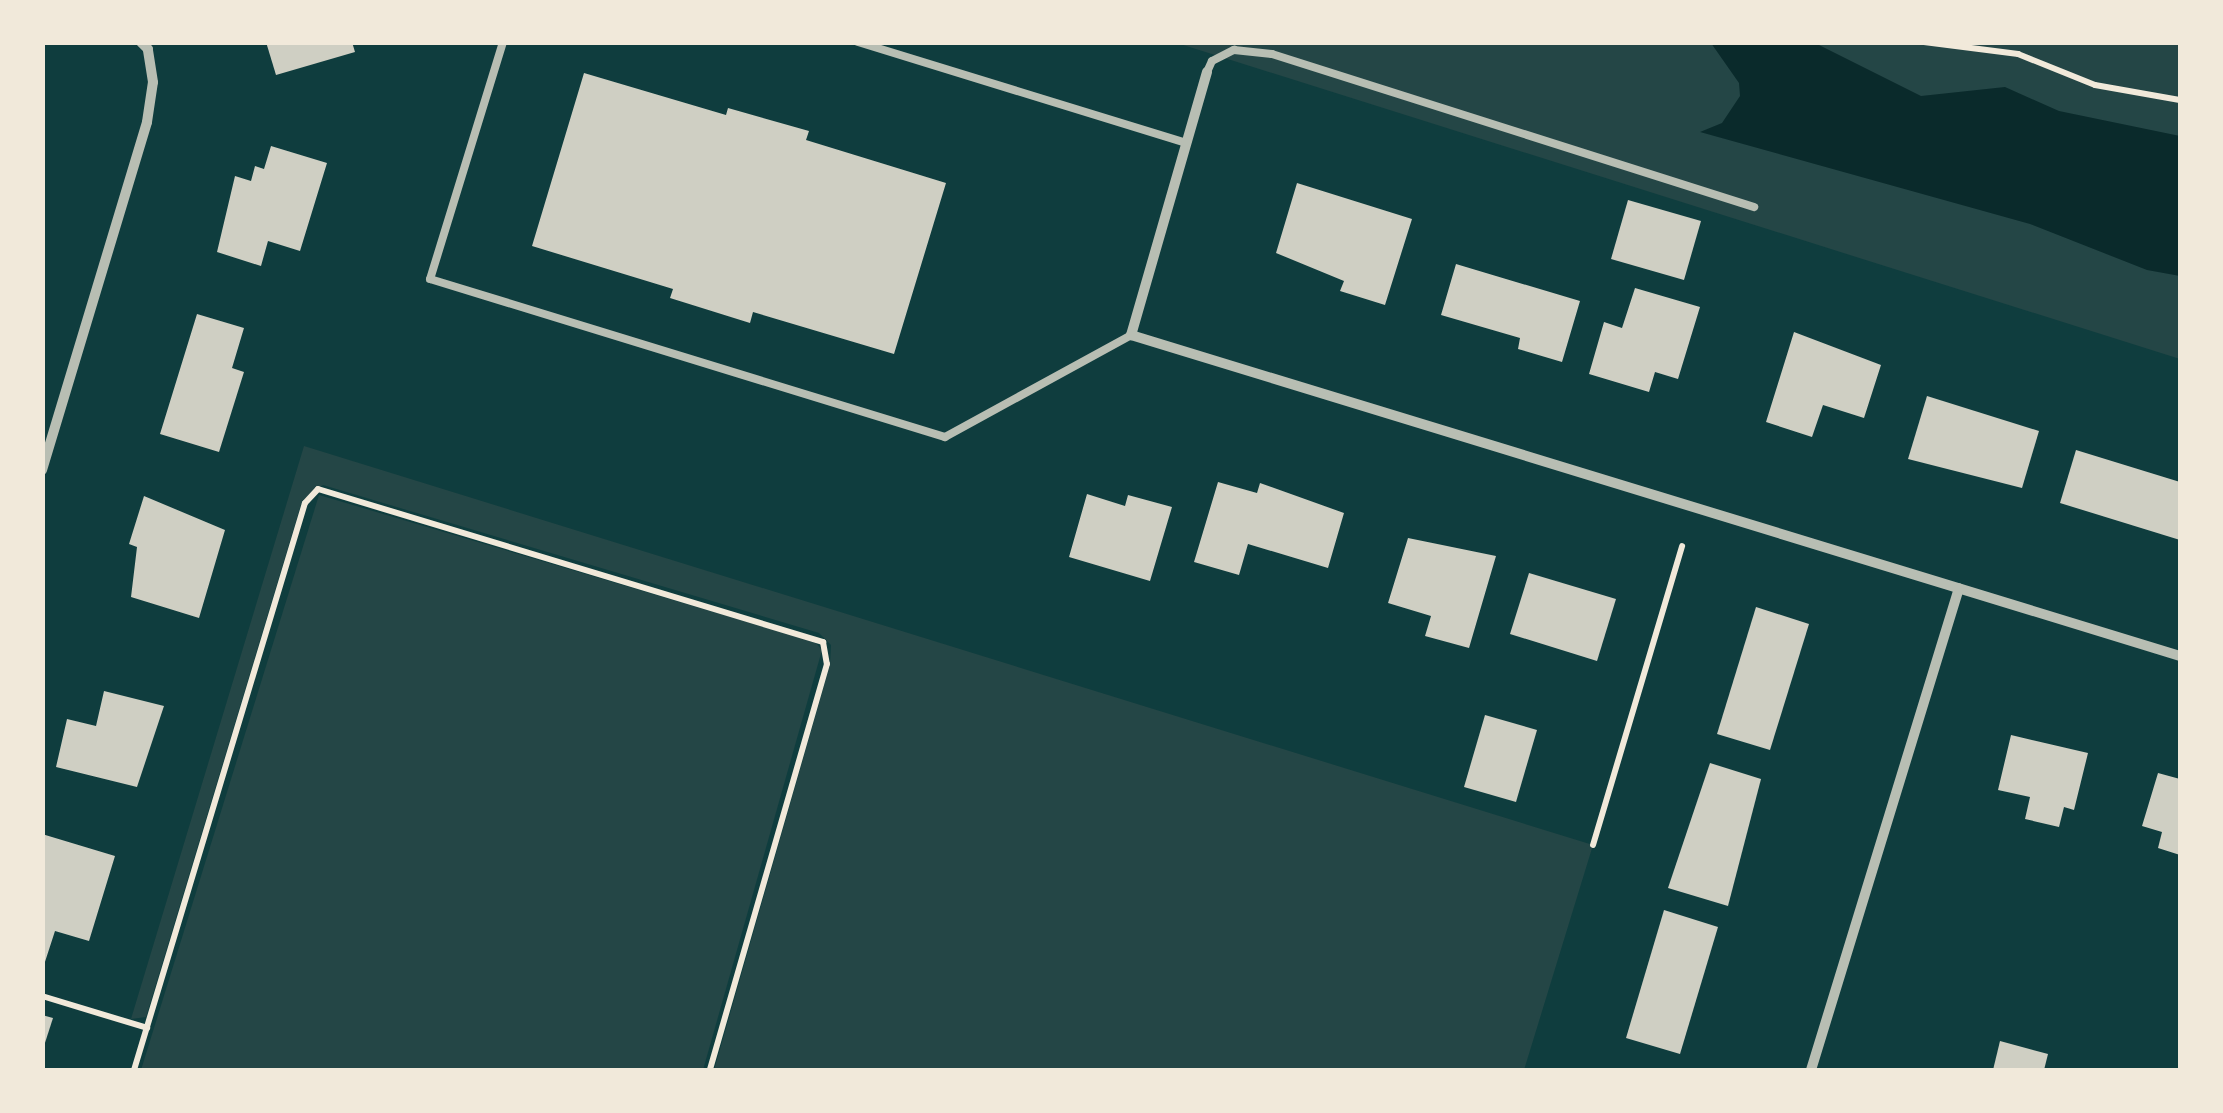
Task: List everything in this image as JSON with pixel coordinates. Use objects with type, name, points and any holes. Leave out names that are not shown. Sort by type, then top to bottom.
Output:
[{"type":"street","points":[[42,470],[147,122],[145,46]]},
{"type":"street","points":[[1208,72],[1131,335],[2180,656]]},
{"type":"street","points":[[1811,1070],[1959,588]]},
{"type":"lane","points":[[502,42],[430,279],[945,437],[1131,335]]},
{"type":"lane","points":[[858,42],[1187,143]]},
{"type":"lane","points":[[1208,72],[1222,54],[1272,54],[1754,207]]},
{"type":"path","points":[[1603,42],[1620,42]]},
{"type":"path","points":[[1924,42],[2018,54],[2095,85],[2180,100]]},
{"type":"path","points":[[134,1070],[305,502],[323,490],[817,637],[827,646],[710,1070]]},
{"type":"path","points":[[1593,846],[1682,546]]},
{"type":"path","points":[[42,996],[147,1028]]},
{"type":"shaded area","points":[[1177,43],[2180,43],[2180,359]]},
{"type":"shaded area","points":[[1711,43],[1815,43],[1921,96],[2005,87],[2059,111],[2180,136],[2180,276],[2147,270],[2030,224],[1700,132],[1722,123],[1740,96],[1739,83]]},
{"type":"shaded area","points":[[304,446],[1593,845],[1524,1070],[714,1070],[830,665],[831,645],[819,633],[323,485],[302,501],[146,1017],[131,1019]]},
{"type":"shaded area","points":[[319,495],[815,642],[822,650],[703,1070],[141,1070]]},
{"type":"building","points":[[266,42],[352,42],[355,52],[276,75]]},
{"type":"building","points":[[584,73],[726,115],[728,108],[809,131],[806,140],[946,183],[894,354],[753,312],[750,323],[670,298],[673,289],[532,246]]},
{"type":"building","points":[[271,146],[327,163],[300,251],[268,241],[261,266],[217,252],[235,176],[251,181],[255,166],[264,169]]},
{"type":"building","points":[[1297,183],[1412,219],[1385,305],[1340,291],[1344,281],[1276,253]]},
{"type":"building","points":[[1628,200],[1701,221],[1684,280],[1611,259]]},
{"type":"building","points":[[1456,264],[1580,301],[1562,362],[1518,349],[1520,338],[1441,315]]},
{"type":"building","points":[[1635,288],[1700,307],[1678,379],[1655,372],[1649,392],[1589,374],[1604,322],[1622,328]]},
{"type":"building","points":[[197,314],[244,328],[232,368],[244,372],[219,452],[160,434]]},
{"type":"building","points":[[1794,332],[1881,365],[1864,418],[1823,405],[1812,437],[1766,422]]},
{"type":"building","points":[[1927,396],[2039,431],[2022,488],[1908,459]]},
{"type":"building","points":[[2076,450],[2180,482],[2180,540],[2060,503]]},
{"type":"building","points":[[1218,482],[1257,493],[1260,483],[1344,513],[1328,568],[1248,544],[1239,575],[1194,562]]},
{"type":"building","points":[[1087,494],[1125,506],[1128,495],[1172,507],[1150,581],[1069,557]]},
{"type":"building","points":[[144,496],[225,530],[199,618],[131,597],[137,547],[129,544]]},
{"type":"building","points":[[1408,538],[1496,556],[1469,648],[1425,636],[1431,616],[1388,603]]},
{"type":"building","points":[[1529,573],[1616,599],[1597,661],[1510,634]]},
{"type":"building","points":[[1756,607],[1809,624],[1770,750],[1717,734]]},
{"type":"building","points":[[104,691],[164,706],[137,787],[56,767],[67,719],[96,726]]},
{"type":"building","points":[[1485,715],[1537,730],[1516,802],[1464,787]]},
{"type":"building","points":[[2011,735],[2088,753],[2074,810],[2064,807],[2059,827],[2025,819],[2030,797],[1998,790]]},
{"type":"building","points":[[1710,763],[1761,779],[1728,906],[1668,888]]},
{"type":"building","points":[[2158,773],[2180,779],[2180,855],[2158,848],[2162,832],[2142,826]]},
{"type":"building","points":[[42,834],[115,856],[89,941],[55,931],[43,968]]},
{"type":"building","points":[[1664,910],[1718,927],[1680,1054],[1626,1038]]},
{"type":"building","points":[[42,1015],[53,1018],[43,1049],[42,1049]]},
{"type":"building","points":[[2000,1041],[2048,1054],[2044,1070],[1993,1070]]}]
